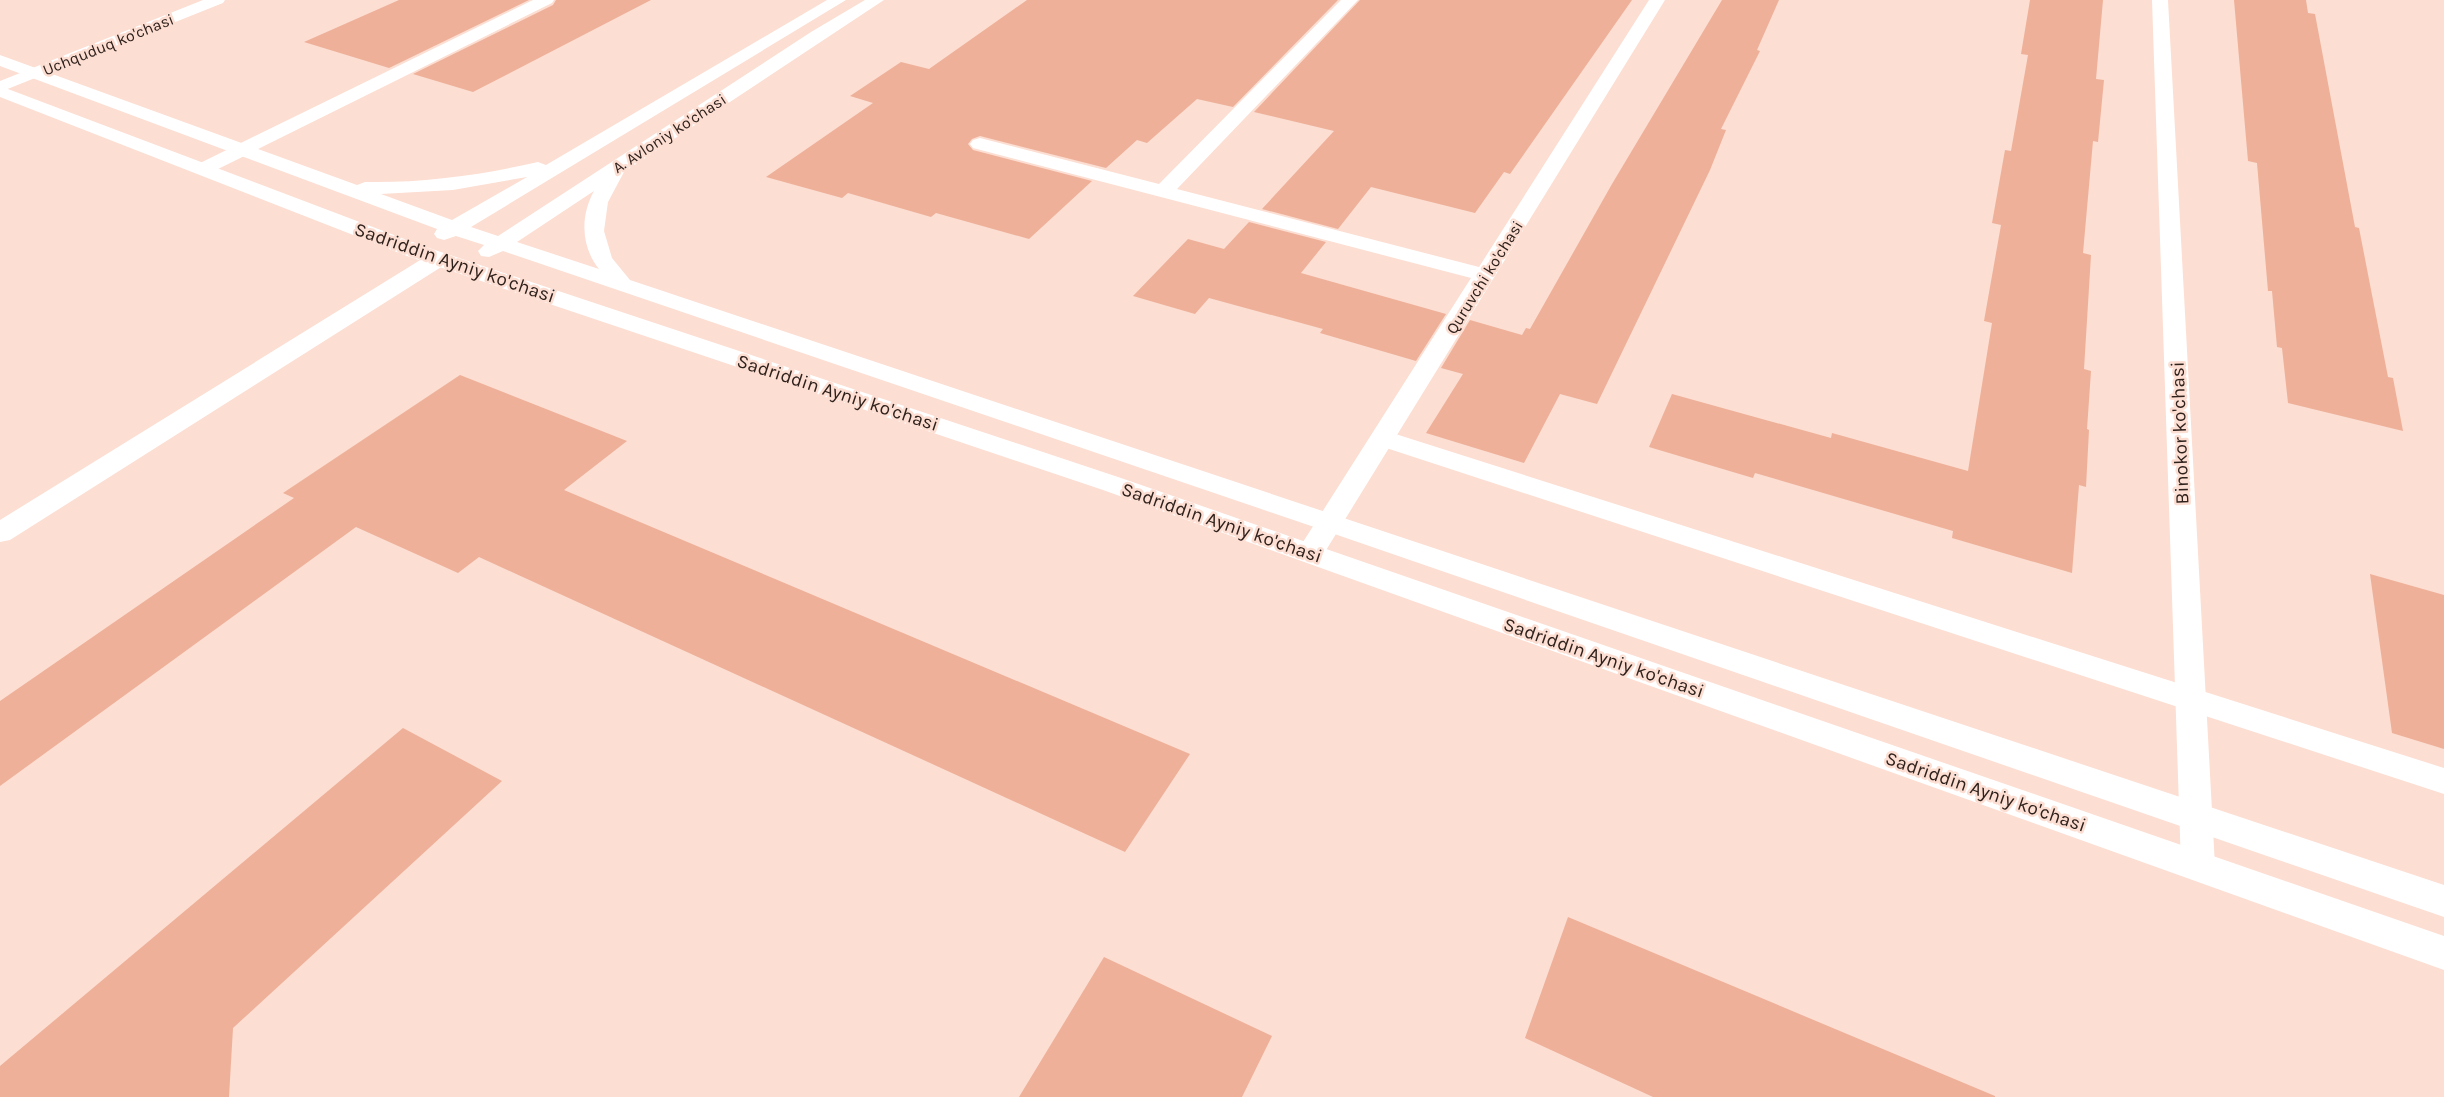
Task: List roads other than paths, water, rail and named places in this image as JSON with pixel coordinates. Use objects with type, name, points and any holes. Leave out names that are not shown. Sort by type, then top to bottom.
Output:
[{"type":"main road","name":"Uchquduq ko'chasi","points":[[0,87],[217,0]]},
{"type":"main road","points":[[205,168],[546,0]]},
{"type":"main road","name":"A. Avloniy ko'chasi","points":[[438,259],[454,228],[838,0]]},
{"type":"main road","name":"A. Avloniy ko'chasi","points":[[438,259],[501,244],[817,36],[876,0]]},
{"type":"main road","points":[[1163,192],[1350,0]]},
{"type":"main road","name":"Quruvchi ko'chasi","points":[[1310,553],[1657,0]]},
{"type":"main road","name":"Binokor ko'chasi","points":[[2160,0],[2198,866]]},
{"type":"main road","name":"Sadriddin Ayniy ko'chasi","points":[[0,60],[454,228],[1330,522],[2444,901]]},
{"type":"main road","name":"Sadriddin Ayniy ko'chasi","points":[[0,91],[205,168],[438,259],[1112,484],[2444,953]]},
{"type":"main road","points":[[980,144],[1485,275]]},
{"type":"main road","points":[[344,188],[399,189],[442,187],[492,180],[577,155]]},
{"type":"main road","points":[[617,168],[598,202],[594,231],[602,259],[623,285]]},
{"type":"main road","points":[[0,533],[438,259]]},
{"type":"main road","points":[[1383,438],[2444,780]]}]
